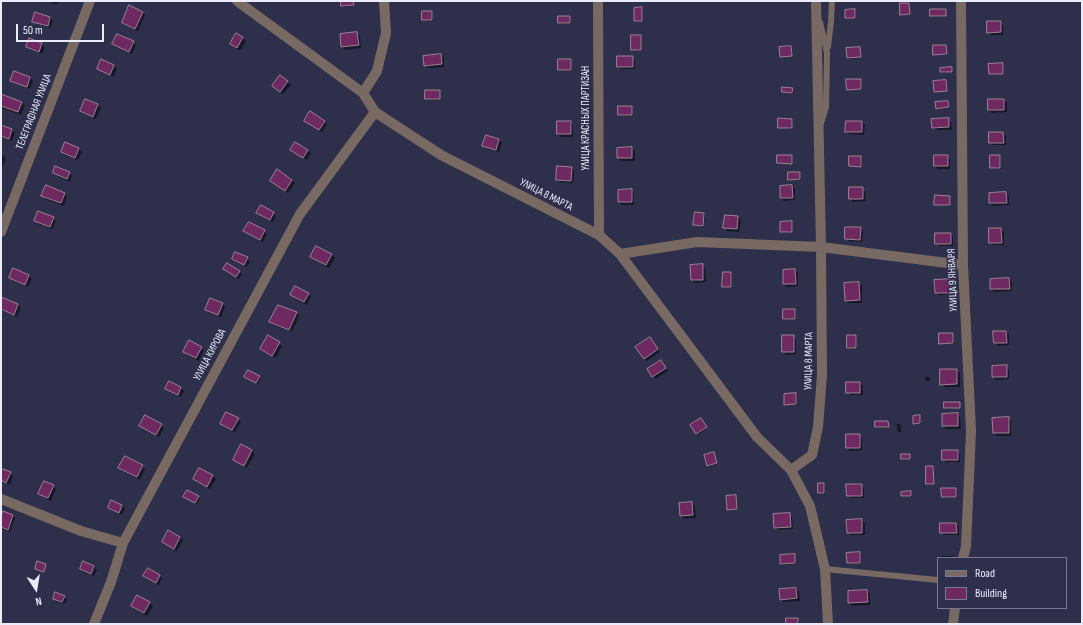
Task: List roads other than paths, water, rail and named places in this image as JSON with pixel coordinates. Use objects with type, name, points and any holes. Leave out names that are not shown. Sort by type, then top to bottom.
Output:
[{"type":"street","name":"ТЕЛЕГРАФНАЯ УЛИЦА","points":[[1,232],[90,1]]},
{"type":"street","name":"УЛИЦА 8 МАРТА","points":[[237,1],[364,93],[375,112],[441,155],[599,235],[620,254],[757,437],[791,470],[810,506],[825,569],[828,624]]},
{"type":"street","points":[[364,93],[377,71],[386,33],[384,1]]},
{"type":"street","name":"УЛИЦА КРАСНЫХ ПАРТИЗАН","points":[[598,1],[599,235]]},
{"type":"street","name":"УЛИЦА 9 ЯНВАРЯ","points":[[961,1],[963,265],[972,430],[966,547],[964,557]]},
{"type":"street","name":"УЛИЦА 8 МАРТА","points":[[791,470],[812,455],[818,427],[822,375],[816,2]]},
{"type":"street","name":"УЛИЦА КИРОВА","points":[[94,624],[111,582],[122,543],[300,214],[375,112]]},
{"type":"street","points":[[620,254],[696,242],[821,247],[963,265]]},
{"type":"street","points":[[1,499],[82,531],[122,543]]},
{"type":"street","points":[[953,624],[954,609]]},
{"type":"lane","points":[[818,133],[826,107],[827,53],[832,1]]},
{"type":"lane","points":[[816,2],[827,53]]},
{"type":"lane","points":[[825,569],[937,580]]}]
